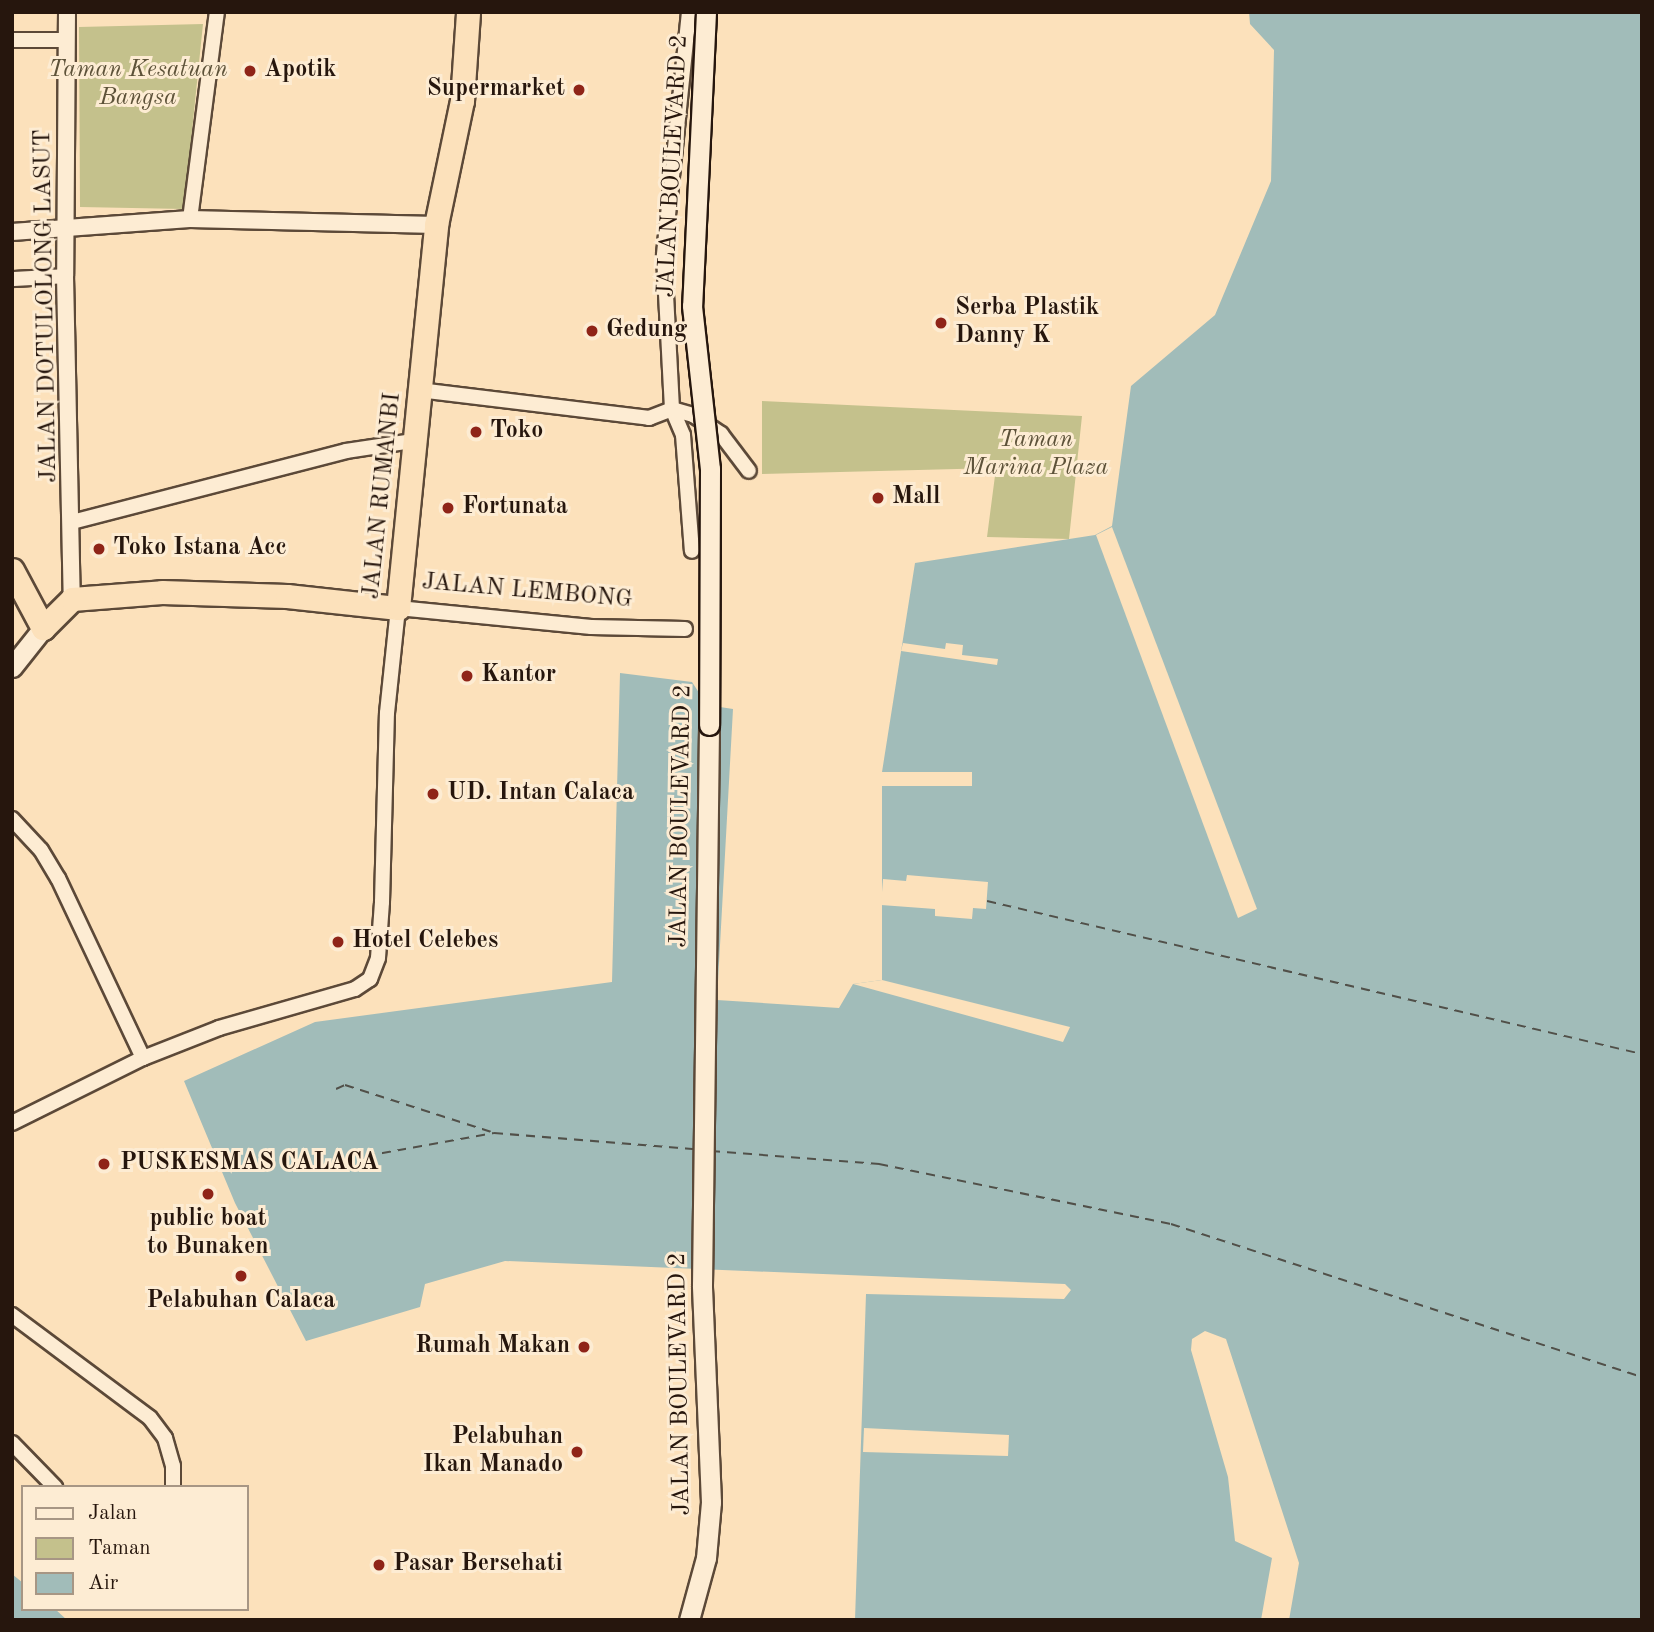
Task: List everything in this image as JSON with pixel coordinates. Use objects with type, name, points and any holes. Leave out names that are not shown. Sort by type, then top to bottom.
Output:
[{"type":"highway","name":"JALAN RUMANBI","points":[[398,608],[436,225],[462,101],[468,12]]},
{"type":"highway","points":[[12,570],[43,628],[72,599]]},
{"type":"highway","name":"JALAN LEMBONG","points":[[72,599],[162,592],[287,597],[398,608]]},
{"type":"main road","name":"JALAN BOULEVARD 2","points":[[689,1620],[706,1558],[711,1502],[702,1285],[712,538],[710,469],[692,306],[706,12]]},
{"type":"main road","points":[[12,667],[43,628]]},
{"type":"street","name":"JALAN DOTULOLONG LASUT","points":[[67,12],[68,228],[65,276],[72,599]]},
{"type":"street","points":[[190,219],[217,12]]},
{"type":"street","points":[[689,12],[664,257],[673,410],[683,435],[692,551]]},
{"type":"street","points":[[12,40],[66,40]]},
{"type":"street","points":[[12,232],[190,219],[436,225]]},
{"type":"street","points":[[12,279],[65,276]]},
{"type":"street","points":[[419,390],[649,418],[673,410],[692,415],[721,434],[748,471]]},
{"type":"street","points":[[72,522],[346,451],[414,441]]},
{"type":"street","name":"JALAN LEMBONG","points":[[398,608],[591,627],[685,629]]},
{"type":"street","name":"JALAN RUMANBI","points":[[143,1058],[219,1028],[365,984],[375,973],[378,958],[387,713],[398,608]]},
{"type":"street","points":[[12,819],[41,850],[58,878],[143,1058],[12,1123]]},
{"type":"street","points":[[12,1315],[150,1418],[165,1438],[173,1466],[173,1485]]},
{"type":"street","points":[[12,1443],[53,1485]]},
{"type":"green space","name":"Taman Kesatuan Bangsa","points":[[203,24],[184,209],[80,207],[79,27]]},
{"type":"green space","name":"Taman Marina Plaza","points":[[762,401],[1082,416],[1069,539],[987,537],[996,468],[762,474]]},
{"type":"water","points":[[1249,12],[1642,12],[1642,1620],[1289,1620],[1299,1563],[1226,1339],[1205,1331],[1192,1339],[1191,1350],[1228,1477],[1235,1541],[1272,1558],[1261,1620],[855,1620],[866,1294],[1064,1299],[1071,1290],[1065,1284],[505,1261],[425,1284],[420,1307],[306,1341],[235,1203],[184,1081],[315,1022],[612,982],[620,673],[692,682],[707,705],[733,709],[717,1000],[839,1008],[853,984],[882,980],[882,772],[915,563],[1095,535],[1112,526],[1131,386],[1215,315],[1271,181],[1274,50],[1250,24]]},
{"type":"water","points":[[12,1574],[21,1581],[21,1611],[57,1611],[67,1620],[12,1620]]},
{"type":"pier","points":[[1112,527],[1257,909],[1238,918],[1096,535]]},
{"type":"pier","points":[[903,643],[945,649],[946,643],[963,645],[962,655],[998,659],[997,665],[901,651]]},
{"type":"pier","points":[[882,772],[972,772],[972,786],[882,786]]},
{"type":"pier","points":[[907,875],[988,882],[986,909],[973,908],[972,919],[935,916],[935,909],[881,905],[883,879],[906,881]]},
{"type":"pier","points":[[882,980],[1070,1027],[1063,1042],[853,984]]},
{"type":"pier","points":[[864,1428],[1009,1435],[1008,1456],[863,1452]]},
{"type":"ferry route","points":[[987,901],[1642,1054]]},
{"type":"ferry route","points":[[336,1089],[345,1085],[491,1132]]},
{"type":"ferry route","points":[[366,1156],[494,1133],[695,1149]]},
{"type":"ferry route","points":[[711,1151],[879,1164],[1171,1224],[1642,1377]]},
{"type":"place","name":"Apotik","points":[[250,71]]},
{"type":"place","name":"Supermarket","points":[[579,90]]},
{"type":"place","name":"Serba Plastik Danny K","points":[[941,323]]},
{"type":"place","name":"Gedung","points":[[592,331]]},
{"type":"place","name":"Toko","points":[[476,432]]},
{"type":"place","name":"Mall","points":[[878,498]]},
{"type":"place","name":"Fortunata","points":[[448,508]]},
{"type":"place","name":"Toko Istana Acc","points":[[99,549]]},
{"type":"place","name":"Kantor","points":[[467,676]]},
{"type":"place","name":"UD. Intan Calaca","points":[[433,794]]},
{"type":"place","name":"Hotel Celebes","points":[[338,942]]},
{"type":"place","name":"PUSKESMAS CALACA","points":[[104,1164]]},
{"type":"place","name":"public boat to Bunaken","points":[[208,1194]]},
{"type":"place","name":"Pelabuhan Calaca","points":[[241,1276]]},
{"type":"place","name":"Rumah Makan","points":[[584,1347]]},
{"type":"place","name":"Pelabuhan Ikan Manado","points":[[577,1452]]},
{"type":"place","name":"Pasar Bersehati","points":[[379,1565]]}]
